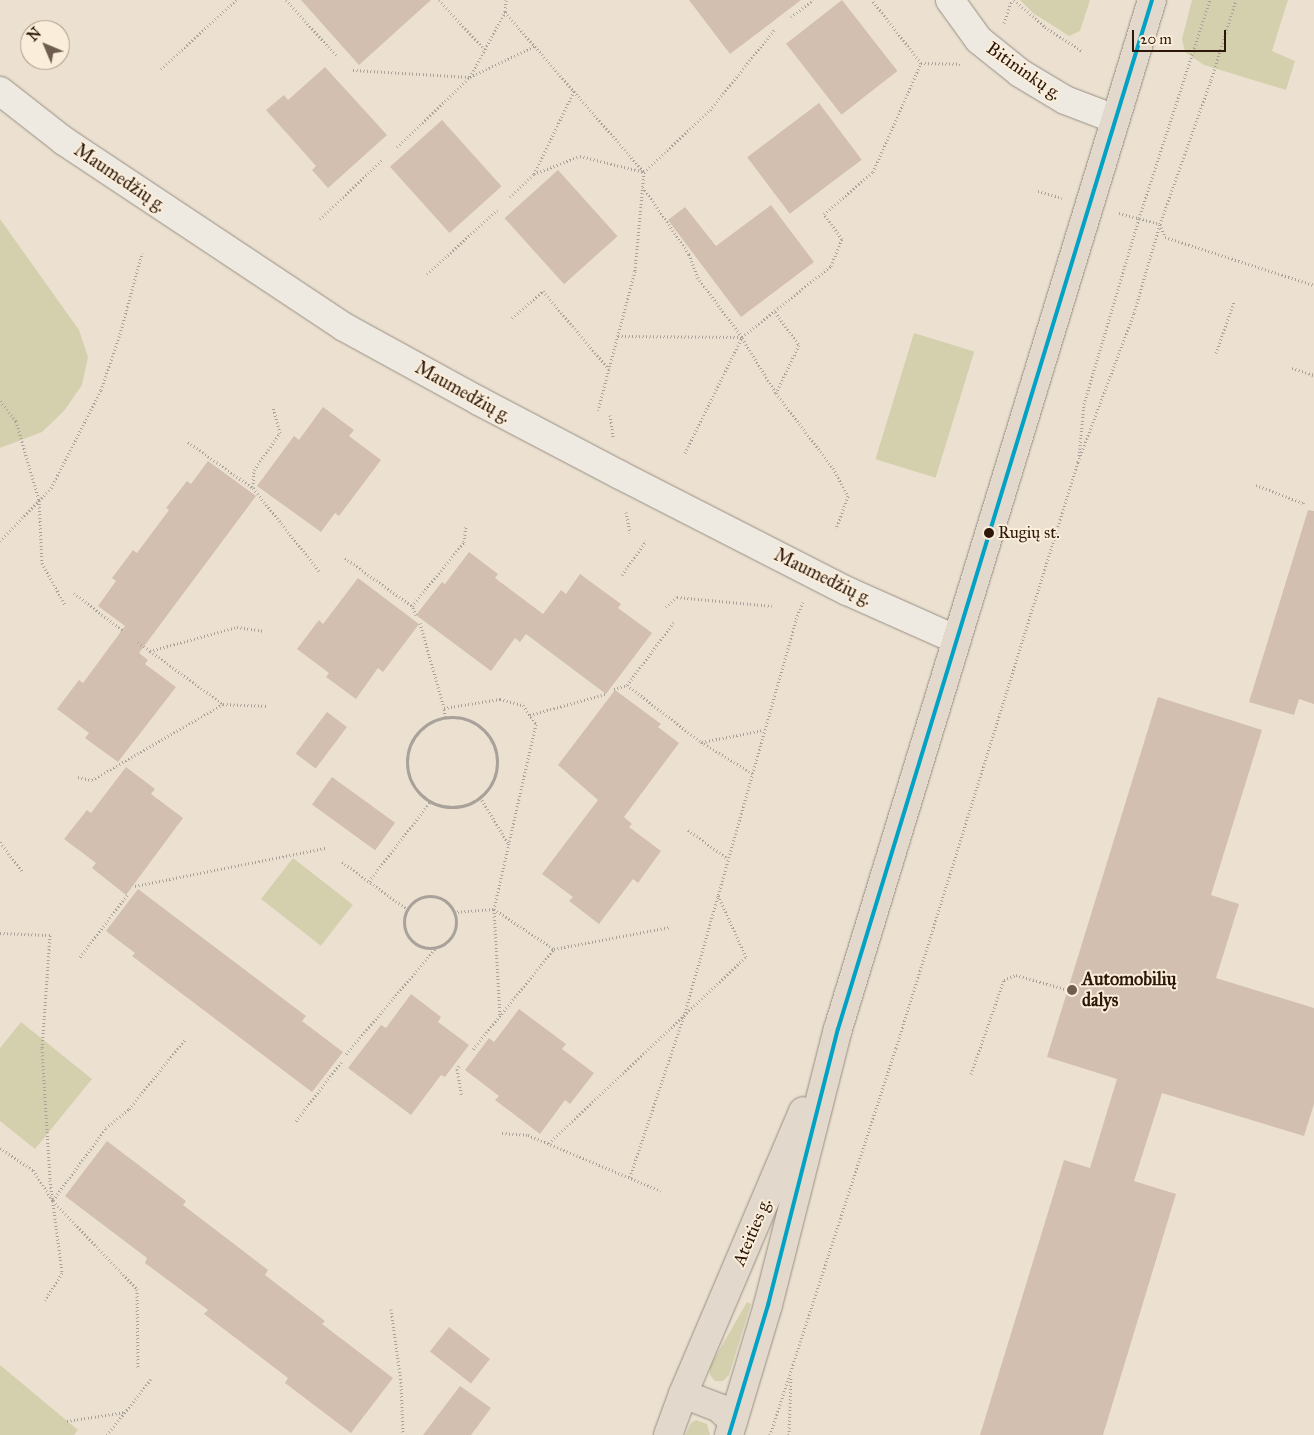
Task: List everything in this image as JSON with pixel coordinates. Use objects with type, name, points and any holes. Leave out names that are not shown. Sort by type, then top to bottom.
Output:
[{"type":"main road","name":"Ateities g.","points":[[731,1428],[768,1305],[838,1029],[1152,0]]},
{"type":"main road","name":"Ateities g.","points":[[668,1435],[682,1394],[838,1029]]},
{"type":"main road","points":[[682,1394],[719,1408],[731,1428]]},
{"type":"street","name":"Bitininkų g.","points":[[950,0],[979,40],[1014,68],[1065,100],[1115,119]]},
{"type":"street","name":"Maumedžių g.","points":[[0,91],[64,141],[344,327],[546,437],[814,574],[957,640]]},
{"type":"path","points":[[161,69],[236,0]]},
{"type":"path","points":[[286,0],[337,56]]},
{"type":"path","points":[[439,0],[484,49]]},
{"type":"path","points":[[470,77],[505,12],[506,0]]},
{"type":"path","points":[[802,0],[805,6]]},
{"type":"path","points":[[791,17],[813,0]]},
{"type":"path","points":[[872,0],[921,63]]},
{"type":"path","points":[[1014,0],[1045,27],[1082,51]]},
{"type":"path","points":[[1078,462],[1084,404],[1139,218],[1210,0]]},
{"type":"path","points":[[770,1435],[899,1038],[1078,462],[1134,313],[1160,224],[1211,80],[1236,0]]},
{"type":"path","points":[[505,12],[644,172]]},
{"type":"path","points":[[598,410],[635,271],[644,172],[710,110],[775,29]]},
{"type":"path","points":[[397,146],[470,77],[535,46]]},
{"type":"path","points":[[921,63],[962,64]]},
{"type":"path","points":[[685,453],[742,337],[831,266],[842,239],[824,214],[873,172],[921,63]]},
{"type":"path","points":[[353,70],[470,77]]},
{"type":"path","points":[[510,197],[534,174],[574,91]]},
{"type":"path","points":[[534,174],[580,156],[644,172]]},
{"type":"path","points":[[320,219],[383,159]]},
{"type":"path","points":[[643,187],[689,254],[698,278],[742,337],[776,393],[833,468],[848,496],[836,529]]},
{"type":"path","points":[[427,274],[497,210]]},
{"type":"path","points":[[1160,224],[1165,237],[1314,286]]},
{"type":"path","points":[[0,541],[38,500],[52,488],[101,390],[120,334],[142,254]]},
{"type":"path","points":[[512,318],[543,291],[609,370]]},
{"type":"path","points":[[1216,353],[1234,302]]},
{"type":"path","points":[[775,312],[799,345],[776,393]]},
{"type":"path","points":[[618,336],[742,337]]},
{"type":"path","points":[[1292,368],[1314,375]]},
{"type":"path","points":[[0,401],[16,421],[38,500],[42,563],[65,605]]},
{"type":"path","points":[[253,488],[254,470],[280,433],[272,407]]},
{"type":"path","points":[[188,442],[253,488],[320,572]]},
{"type":"path","points":[[1256,485],[1303,503],[1304,501]]},
{"type":"path","points":[[412,606],[464,542],[466,525]]},
{"type":"path","points":[[622,575],[646,541]]},
{"type":"path","points":[[345,558],[412,606],[416,615]]},
{"type":"path","points":[[630,1177],[684,1016],[727,858],[796,619],[814,574]]},
{"type":"path","points":[[74,593],[122,630]]},
{"type":"path","points":[[666,607],[678,597],[772,606]]},
{"type":"path","points":[[614,689],[627,685],[674,622]]},
{"type":"path","points":[[420,623],[445,717]]},
{"type":"path","points":[[150,651],[237,627],[266,631]]},
{"type":"path","points":[[138,642],[223,704]]},
{"type":"path","points":[[627,685],[701,742],[752,773]]},
{"type":"path","points":[[530,715],[605,694]]},
{"type":"path","points":[[444,708],[500,699],[523,705],[536,724],[494,909],[500,1016]]},
{"type":"path","points":[[78,777],[92,780],[223,704],[268,706]]},
{"type":"path","points":[[445,717],[461,718],[475,723],[487,733],[494,746],[497,760],[495,774],[489,786],[480,797],[468,804],[454,807],[431,801],[416,790],[409,776],[407,760],[410,745],[418,732],[430,722],[445,717]]},
{"type":"path","points":[[701,742],[764,730]]},
{"type":"path","points":[[480,797],[508,843]]},
{"type":"path","points":[[369,881],[431,801]]},
{"type":"path","points":[[688,830],[727,858]]},
{"type":"path","points":[[0,842],[23,872]]},
{"type":"path","points":[[135,886],[325,848]]},
{"type":"path","points":[[342,862],[407,908]]},
{"type":"path","points":[[549,1144],[746,957],[718,894]]},
{"type":"path","points":[[80,957],[127,895]]},
{"type":"path","points":[[346,1054],[437,947],[451,937],[456,920],[454,912],[444,899],[428,895],[412,902],[407,908],[404,926],[412,941],[428,948],[437,947]]},
{"type":"path","points":[[454,912],[494,909],[554,949]]},
{"type":"path","points":[[473,1049],[554,949],[670,926]]},
{"type":"path","points":[[0,933],[50,934],[42,1048],[53,1201],[62,1274],[45,1300]]},
{"type":"path","points":[[971,1074],[1004,980],[1016,975],[1065,989]]},
{"type":"path","points":[[53,1201],[106,1128],[129,1109],[186,1038]]},
{"type":"path","points":[[296,1121],[342,1060]]},
{"type":"path","points":[[459,1066],[457,1069],[462,1096]]},
{"type":"path","points":[[502,1133],[528,1135],[661,1191]]},
{"type":"path","points":[[0,1148],[34,1170],[53,1201],[137,1289],[138,1369]]},
{"type":"path","points":[[391,1309],[401,1382],[403,1435]]},
{"type":"path","points":[[790,1435],[791,1371]]},
{"type":"path","points":[[107,1435],[152,1379]]},
{"type":"path","points":[[67,1421],[126,1412]]},
{"type":"shaded area","points":[[1020,0],[1090,0],[1080,31],[1069,36],[1033,13]]},
{"type":"shaded area","points":[[1192,0],[1288,0],[1272,51],[1295,61],[1286,90],[1204,65],[1185,52],[1182,39]]},
{"type":"shaded area","points":[[0,219],[79,330],[88,357],[82,385],[64,411],[42,432],[0,448]]},
{"type":"shaded area","points":[[914,333],[974,351],[936,478],[875,459]]},
{"type":"shaded area","points":[[293,858],[353,905],[321,946],[261,899]]},
{"type":"shaded area","points":[[21,1022],[92,1079],[35,1149],[0,1121],[0,1048]]},
{"type":"shaded area","points":[[747,1302],[751,1304],[729,1375],[723,1381],[715,1381],[710,1375],[710,1366]]},
{"type":"shaded area","points":[[0,1365],[78,1430],[74,1435],[0,1435]]},
{"type":"shaded area","points":[[696,1420],[707,1424],[710,1435],[685,1435],[691,1423]]},
{"type":"building","points":[[301,0],[431,0],[359,65]]},
{"type":"building","points":[[689,0],[801,0],[730,54]]},
{"type":"building","points":[[842,0],[897,71],[841,115],[786,44]]},
{"type":"building","points":[[325,67],[387,135],[328,188],[312,170],[316,166],[266,110],[284,95],[288,100]]},
{"type":"building","points":[[819,103],[862,160],[790,214],[747,157]]},
{"type":"building","points":[[442,120],[502,186],[450,233],[390,167]]},
{"type":"building","points":[[558,170],[618,236],[564,284],[504,218]]},
{"type":"building","points":[[771,205],[814,262],[741,317],[668,220],[685,207],[716,246]]},
{"type":"building","points":[[323,407],[354,430],[349,436],[381,460],[339,516],[335,513],[321,532],[257,486],[294,436],[299,440]]},
{"type":"building","points":[[208,461],[256,496],[139,653],[148,660],[145,664],[176,687],[118,762],[85,738],[89,733],[57,709],[79,680],[83,683],[125,626],[98,606],[116,581],[112,578],[133,550],[137,553],[169,510],[166,508],[187,481],[191,484]]},
{"type":"building","points":[[1308,510],[1314,511],[1314,704],[1299,699],[1294,715],[1249,702]]},
{"type":"building","points":[[469,552],[498,574],[495,578],[543,614],[561,590],[566,594],[580,574],[621,604],[618,608],[652,633],[606,694],[526,634],[520,642],[515,638],[491,671],[416,615],[442,582],[445,584]]},
{"type":"building","points":[[358,578],[419,624],[383,672],[378,668],[356,699],[326,677],[329,673],[297,649],[319,620],[323,624]]},
{"type":"building","points":[[615,690],[661,724],[658,727],[679,743],[624,817],[632,824],[629,827],[661,851],[638,883],[633,879],[599,924],[569,901],[573,897],[542,874],[598,800],[558,765]]},
{"type":"building","points":[[1158,697],[1262,730],[1211,895],[1239,904],[1216,978],[1314,1008],[1314,1104],[1304,1136],[1162,1093],[1134,1181],[1176,1194],[1103,1435],[980,1435],[1064,1160],[1090,1168],[1117,1079],[1047,1057]]},
{"type":"building","points":[[327,712],[347,727],[316,769],[296,754]]},
{"type":"building","points":[[126,767],[155,789],[151,794],[183,818],[126,895],[92,868],[96,863],[64,839],[87,810],[91,813]]},
{"type":"building","points":[[332,777],[395,823],[375,850],[312,805]]},
{"type":"building","points":[[138,889],[306,1016],[302,1021],[343,1052],[312,1092],[132,956],[135,953],[106,931]]},
{"type":"building","points":[[411,994],[441,1017],[438,1022],[469,1045],[445,1077],[441,1075],[411,1115],[348,1068],[381,1025],[386,1028]]},
{"type":"building","points":[[519,1009],[566,1044],[562,1049],[594,1073],[570,1104],[565,1100],[540,1134],[495,1100],[499,1096],[465,1070],[489,1038],[494,1042]]},
{"type":"building","points":[[107,1141],[186,1201],[183,1205],[268,1270],[265,1275],[325,1321],[322,1324],[393,1378],[351,1433],[285,1383],[288,1378],[204,1314],[208,1310],[145,1263],[147,1258],[65,1196]]},
{"type":"building","points":[[449,1327],[490,1359],[471,1383],[430,1351]]},
{"type":"building","points":[[460,1386],[491,1408],[471,1435],[423,1435]]},
{"type":"transit line","points":[[729,1435],[768,1305],[838,1029],[1152,0]]},
{"type":"place","name":"Rugių st.","points":[[989,533]]},
{"type":"place","name":"Automobilių dalys","points":[[1072,990]]}]
